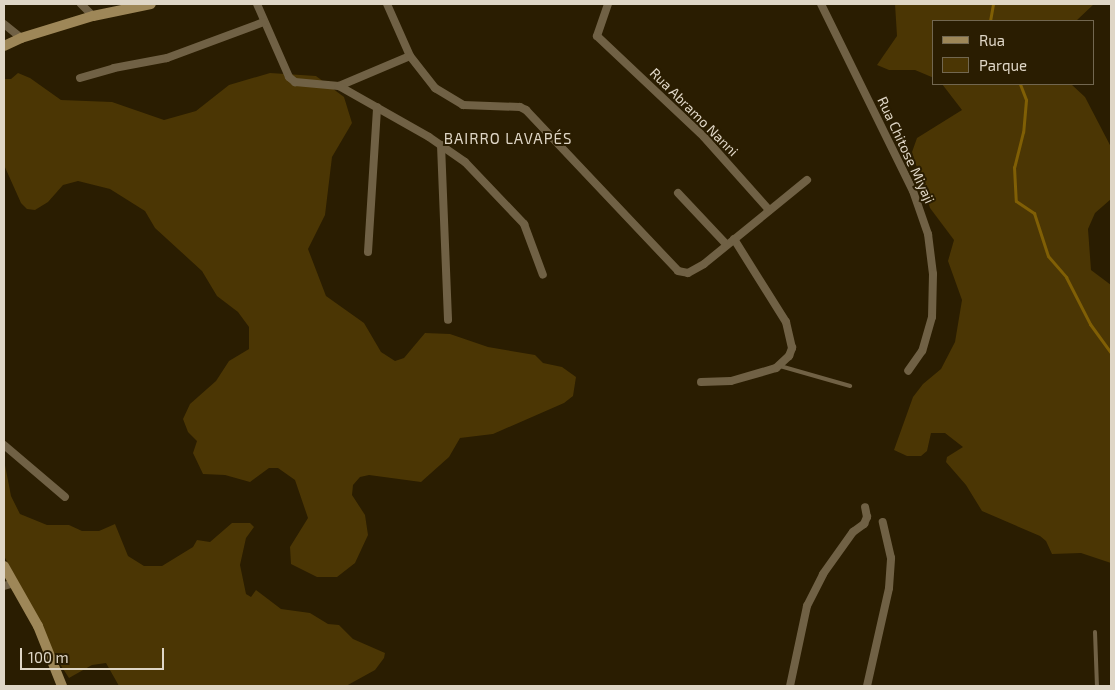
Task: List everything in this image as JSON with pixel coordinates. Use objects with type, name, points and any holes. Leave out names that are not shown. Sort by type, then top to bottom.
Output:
[{"type":"main road","points":[[4,46],[21,38],[93,16],[151,4]]},
{"type":"main road","points":[[4,566],[38,626],[62,686]]},
{"type":"street","points":[[81,4],[93,16]]},
{"type":"street","points":[[257,4],[289,77],[302,84],[339,86],[441,145],[465,162],[516,212],[524,224],[543,275]]},
{"type":"street","points":[[386,4],[410,56],[435,88],[463,105],[520,106],[526,110],[678,271],[695,270],[806,180]]},
{"type":"street","name":"Rua Abramo Nanni","points":[[608,4],[597,36],[694,127],[769,210]]},
{"type":"street","name":"Rua Chitose Miyaji","points":[[821,4],[913,191],[928,234],[934,274],[932,317],[922,351],[908,371]]},
{"type":"street","points":[[80,78],[168,58],[264,22]]},
{"type":"street","points":[[4,24],[21,38]]},
{"type":"street","points":[[339,86],[410,56]]},
{"type":"street","points":[[368,252],[377,107]]},
{"type":"street","points":[[441,145],[448,320]]},
{"type":"street","points":[[678,193],[727,245]]},
{"type":"street","points":[[701,382],[731,381],[779,366],[789,356],[790,333],[759,275],[734,239]]},
{"type":"street","points":[[4,445],[65,497]]},
{"type":"street","points":[[790,686],[807,606],[822,574],[853,532],[864,524],[867,517],[865,507]]},
{"type":"street","points":[[867,686],[889,588],[890,558],[883,522]]},
{"type":"street","points":[[4,586],[14,583]]},
{"type":"lane","points":[[779,366],[850,386]]},
{"type":"lane","points":[[1095,632],[1096,686]]},
{"type":"green space","points":[[895,4],[1094,4],[1077,20],[932,20],[932,77],[915,70],[889,70],[877,65],[897,36]]},
{"type":"green space","points":[[18,73],[30,78],[61,100],[112,102],[164,120],[196,111],[229,85],[270,73],[316,76],[344,97],[352,123],[332,157],[325,215],[308,249],[326,296],[364,323],[381,352],[395,361],[404,358],[425,333],[450,334],[488,347],[535,355],[543,363],[562,367],[576,377],[573,396],[564,403],[493,434],[460,438],[449,457],[421,482],[369,475],[360,477],[353,485],[352,495],[365,515],[368,535],[355,563],[337,577],[317,577],[291,564],[290,547],[308,518],[295,480],[278,468],[269,468],[250,482],[225,475],[203,474],[193,453],[197,441],[188,432],[183,419],[190,404],[216,381],[229,361],[249,349],[249,327],[238,312],[217,296],[202,271],[155,228],[145,211],[110,189],[78,181],[63,185],[48,202],[35,210],[27,209],[21,203],[4,165],[4,79],[11,79]]},
{"type":"green space","points":[[943,85],[1072,85],[1085,97],[1111,147],[1111,199],[1095,213],[1088,229],[1091,270],[1111,285],[1111,563],[1081,553],[1052,554],[1046,541],[1040,536],[982,511],[966,485],[946,462],[947,457],[963,447],[945,433],[931,433],[927,451],[921,456],[907,456],[894,450],[913,397],[923,384],[941,369],[955,342],[962,300],[948,261],[954,240],[930,208],[912,152],[917,138],[962,110]]},
{"type":"green space","points":[[4,460],[11,496],[20,514],[47,525],[69,525],[82,531],[99,531],[115,524],[128,556],[144,566],[162,566],[193,547],[197,540],[210,542],[232,523],[250,523],[254,527],[246,538],[240,565],[246,594],[251,597],[256,590],[281,609],[310,613],[328,624],[339,625],[353,639],[385,653],[384,658],[375,670],[346,686],[119,686],[106,663],[92,665],[69,678],[45,641],[32,607],[4,556]]},
{"type":"waterway","points":[[990,20],[993,4]]},
{"type":"waterway","points":[[1020,85],[1026,100],[1023,132],[1014,167],[1016,201],[1034,213],[1048,256],[1066,277],[1090,324],[1111,353]]},
{"type":"district","name":"BAIRRO LAVAPÉS","points":[[508,139]]}]
